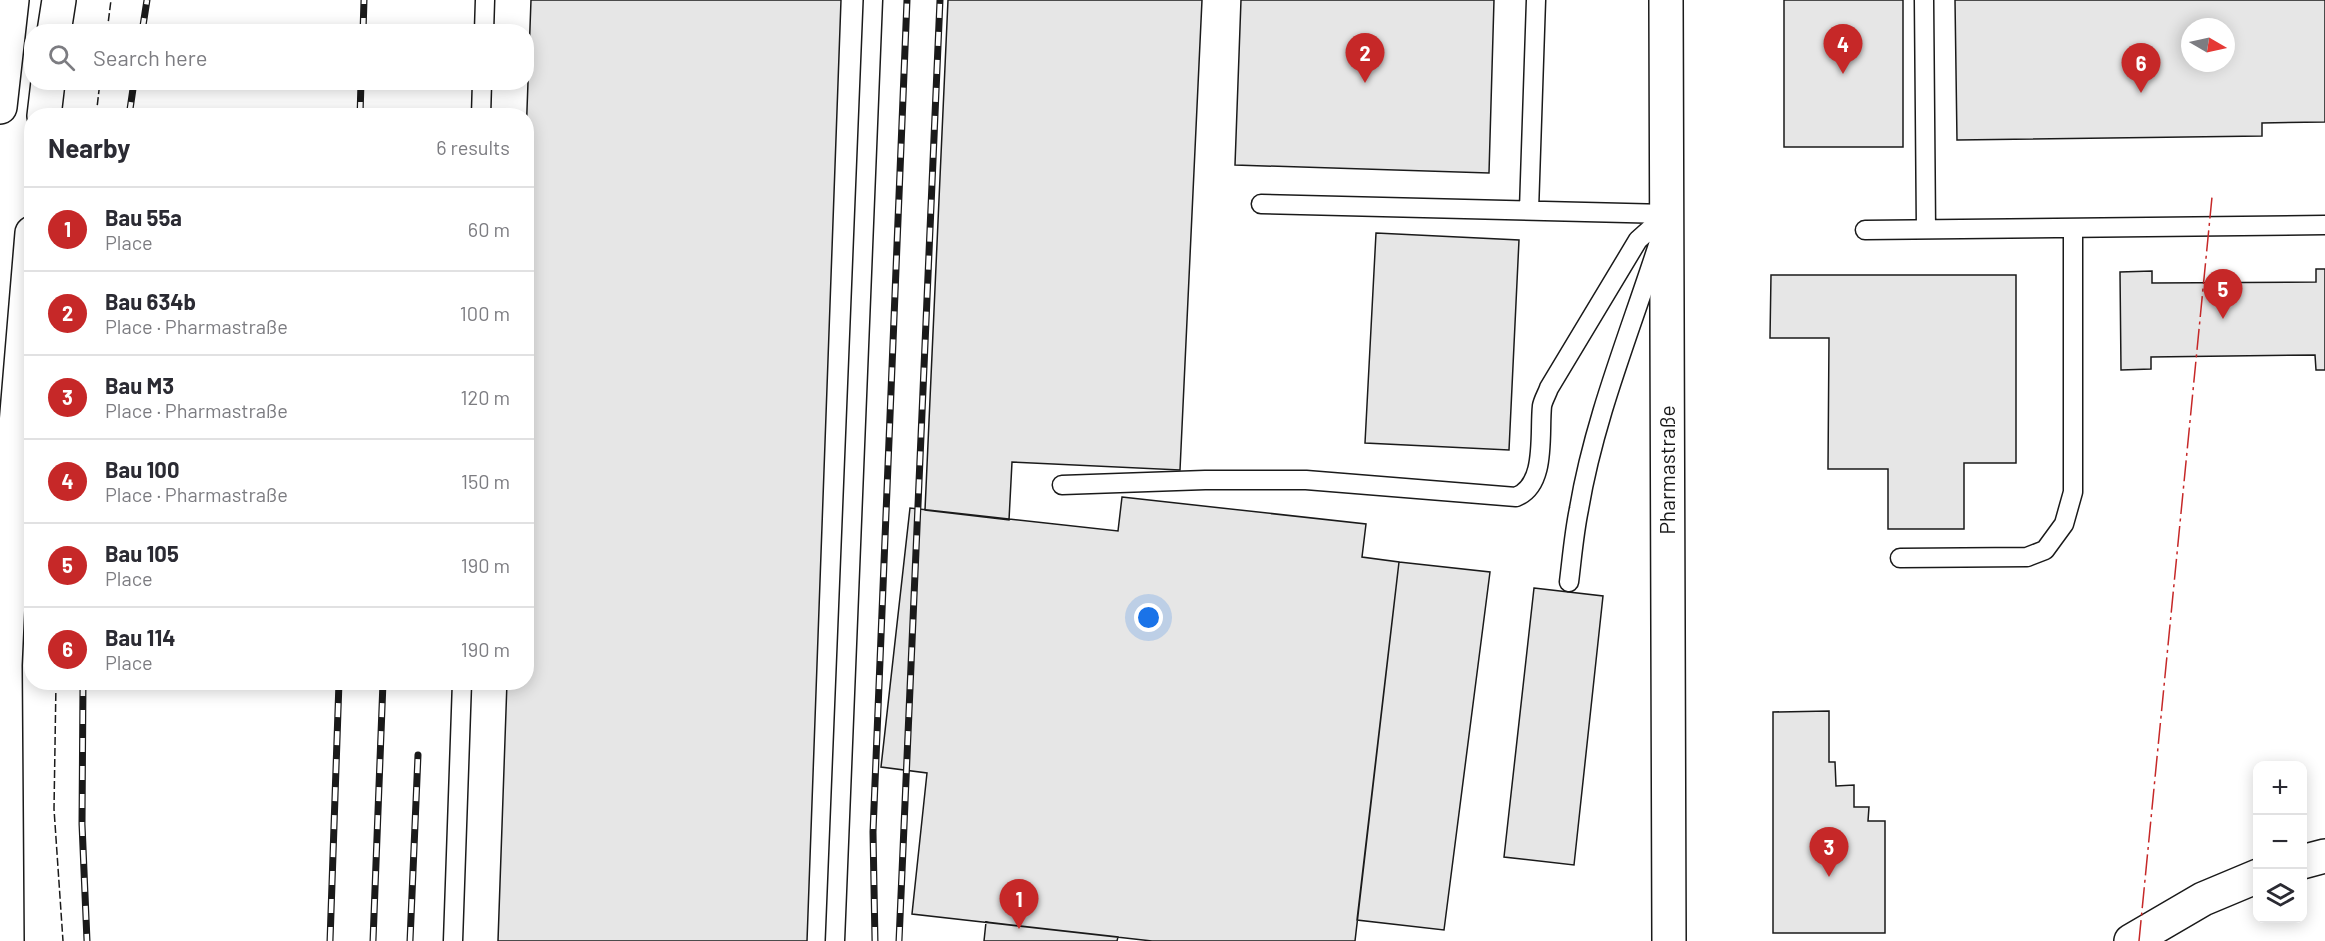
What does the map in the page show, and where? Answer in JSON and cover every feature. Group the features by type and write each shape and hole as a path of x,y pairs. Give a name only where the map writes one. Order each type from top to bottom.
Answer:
{"street":[{"path":"0,107 12,0"},
{"path":"55,24 59,0"},
{"name":"Pharmastraße","path":"1666,0 1669,941"},
{"path":"45,108 47,90"},
{"path":"7,941 5,665 16,425 24,329"},
{"path":"2307,861 2325,856"},
{"path":"2131,941 2203,899 2253,878"}],"lane":[{"path":"484,24 485,0"},
{"path":"835,941 873,0"},
{"path":"1529,210 1536,0"},
{"path":"1924,0 1926,229"},
{"path":"481,108 482,90"},
{"path":"1261,204 1667,214"},
{"path":"1062,485 1205,480 1306,480 1516,497 1527,493 1534,480 1543,403 1549,388 1638,240 1667,214"},
{"path":"1569,582 1579,508 1610,387 1667,214"},
{"path":"1866,230 2325,225"},
{"path":"1900,558 2027,557 2045,550 2064,524 2073,492 2073,228"},
{"path":"453,941 462,690"}],"building":[{"path":"531,0 841,0 807,941 498,941 507,690 534,690 534,108 527,108 528,90 534,90 534,24 530,24"},
{"path":"948,0 1202,0 1180,470 1012,462 1009,520 925,510"},
{"path":"1241,0 1494,0 1489,173 1235,165"},
{"path":"1784,0 1903,0 1903,147 1784,147"},
{"path":"1955,0 2325,0 2325,122 2262,123 2262,136 1957,140"},
{"path":"1376,233 1519,240 1509,450 1365,443"},
{"path":"2316,269 2325,269 2325,370 2316,370 2315,355 2151,357 2151,369 2121,370 2120,272 2152,271 2152,283 2316,282"},
{"path":"1771,275 2016,275 2016,463 1964,463 1964,529 1888,529 1888,469 1828,469 1829,338 1770,338"},
{"path":"1122,497 1366,524 1362,557 1399,562 1355,941 1152,941 912,914 927,773 881,767 910,508 1118,531"},
{"path":"1399,562 1490,572 1444,930 1357,920"},
{"path":"1534,588 1603,596 1574,865 1504,857"},
{"path":"1829,711 1829,762 1835,762 1836,786 1854,785 1854,807 1869,807 1868,821 1885,821 1885,933 1773,933 1773,712"},
{"path":"986,922 1118,937 1117,941 984,941"}],"railway":[{"path":"143,24 147,0"},
{"path":"363,24 364,0"},
{"path":"875,941 873,832 907,0"},
{"path":"899,941 940,0"},
{"path":"130,108 133,90"},
{"path":"360,108 361,90"},
{"path":"83,690 82,824 87,941"},
{"path":"330,941 339,690"},
{"path":"373,941 383,690"},
{"path":"410,941 418,755"}],"fence":[{"path":"108,24 111,0"},
{"path":"97,108 99,90"},
{"path":"56,690 54,809 63,941"}],"power":[{"path":"2139,941 2212,197"}],"place":[{"name":"Bau 100","path":"1843,74"},
{"name":"Bau 634b","path":"1365,83"},
{"name":"Bau 114","path":"2141,93"},
{"name":"Bau 105","path":"2223,319"},
{"name":"Bau M3","path":"1829,877"},
{"name":"Bau 55a","path":"1019,929"}]}
